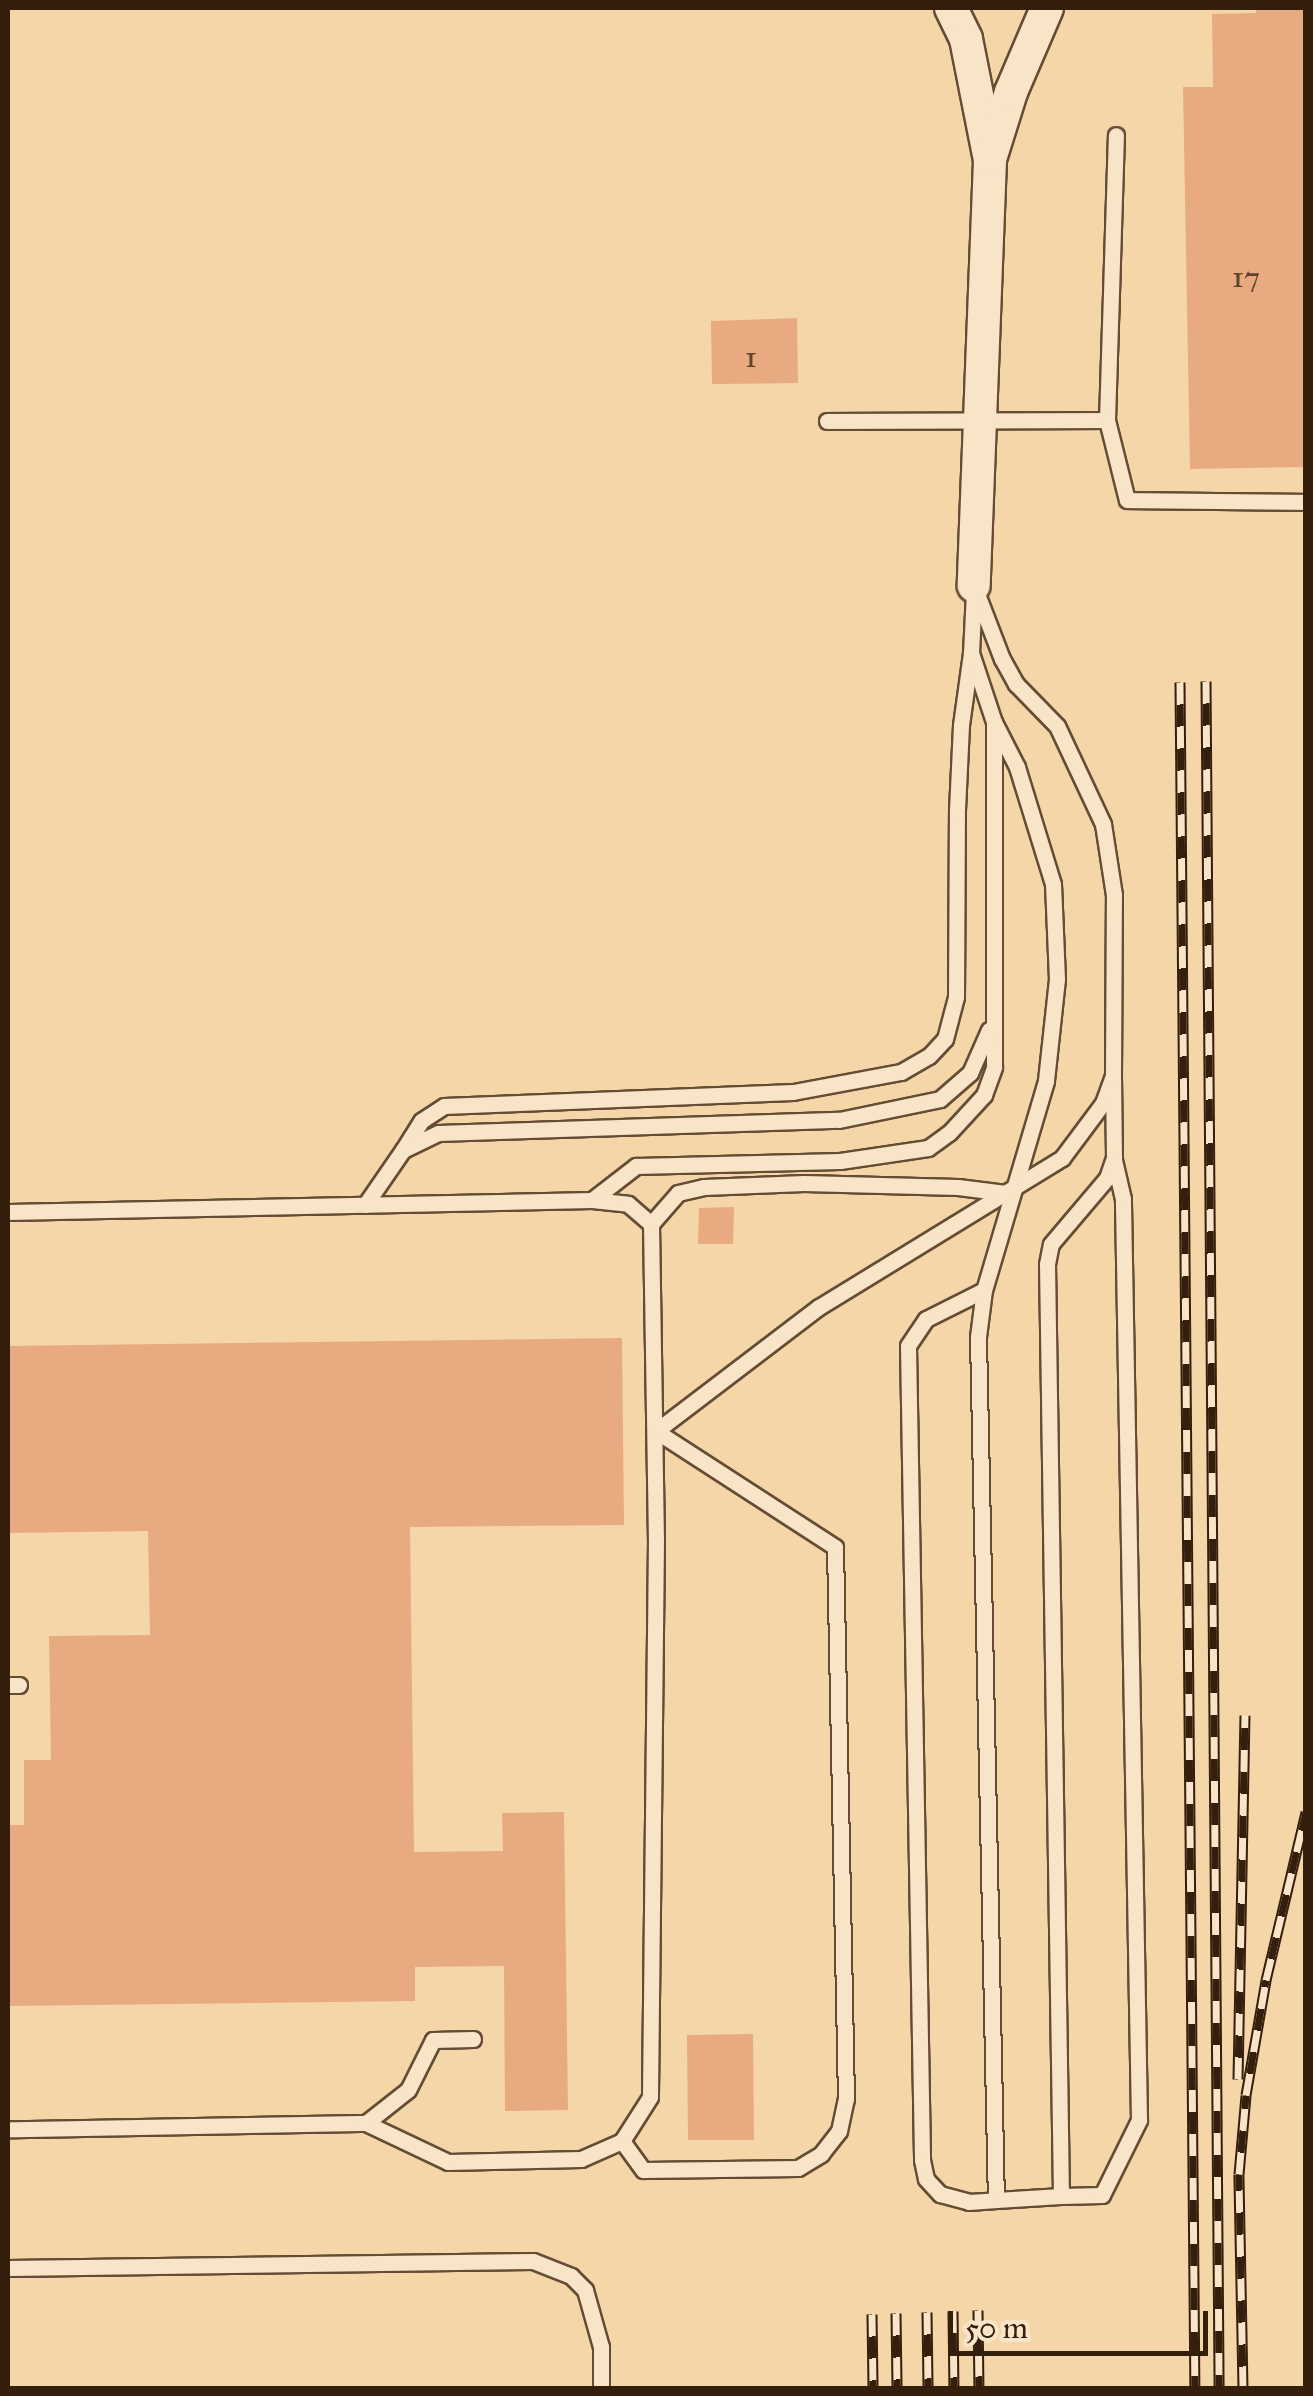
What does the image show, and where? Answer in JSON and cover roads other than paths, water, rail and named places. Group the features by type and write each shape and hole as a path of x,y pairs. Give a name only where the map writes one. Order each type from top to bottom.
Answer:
{"street":[{"path":"951,8 966,39 990,160 974,586"},
{"path":"990,160 1012,92 1048,8"}],"lane":[{"path":"1116,135 1107,420 1127,500 1306,502"},
{"path":"827,421 1107,420"},
{"path":"364,1205 422,1120 444,1106 793,1092 901,1072 929,1056 945,1039 956,997 957,810 974,586"},
{"path":"974,586 1002,659 1016,684 1057,726 1102,824 1114,894 1112,1076 1114,1158 1123,1199 1139,2120 1102,2195 968,2202 940,2194 926,2179 922,2160 908,1346 926,1319 984,1290"},
{"path":"971,653 994,722 1016,766 1053,884 1057,978 1046,1081 984,1290 978,1337 996,2200"},
{"path":"592,1200 636,1166 840,1161 928,1148 948,1134 984,1095 994,1067 994,722"},
{"path":"402,1150 438,1134 485,1130 839,1120 892,1112 940,1099 970,1073 984,1047 995,1012"},
{"path":"656,1431 820,1307 1062,1158 1103,1103 1112,1076"},
{"path":"1061,2196 1047,1264 1051,1244 1108,1178 1114,1158"},
{"path":"8,2129 366,2122 448,2162 581,2159 622,2141 650,2097 656,1431 652,1224 678,1192 704,1188 804,1183 1012,1190"},
{"path":"8,1212 592,1200 628,1204 652,1224"},
{"path":"622,2141 643,2170 798,2168 821,2154 839,2131 846,2099 835,1547 656,1431"},
{"path":"366,2122 408,2090 432,2040 473,2039"},
{"path":"8,2268 532,2261 571,2276 585,2290 601,2347 601,2388"}],"railway":[{"path":"1206,681 1219,2388"},
{"path":"1180,682 1195,2388"},
{"path":"1238,2079 1245,1715"},
{"path":"1243,2388 1239,2174 1246,2095 1266,1980 1306,1812"},
{"path":"978,2310 979,2388"},
{"path":"953,2311 954,2388"},
{"path":"927,2312 928,2388"},
{"path":"896,2313 897,2388"},
{"path":"872,2314 873,2388"}]}
